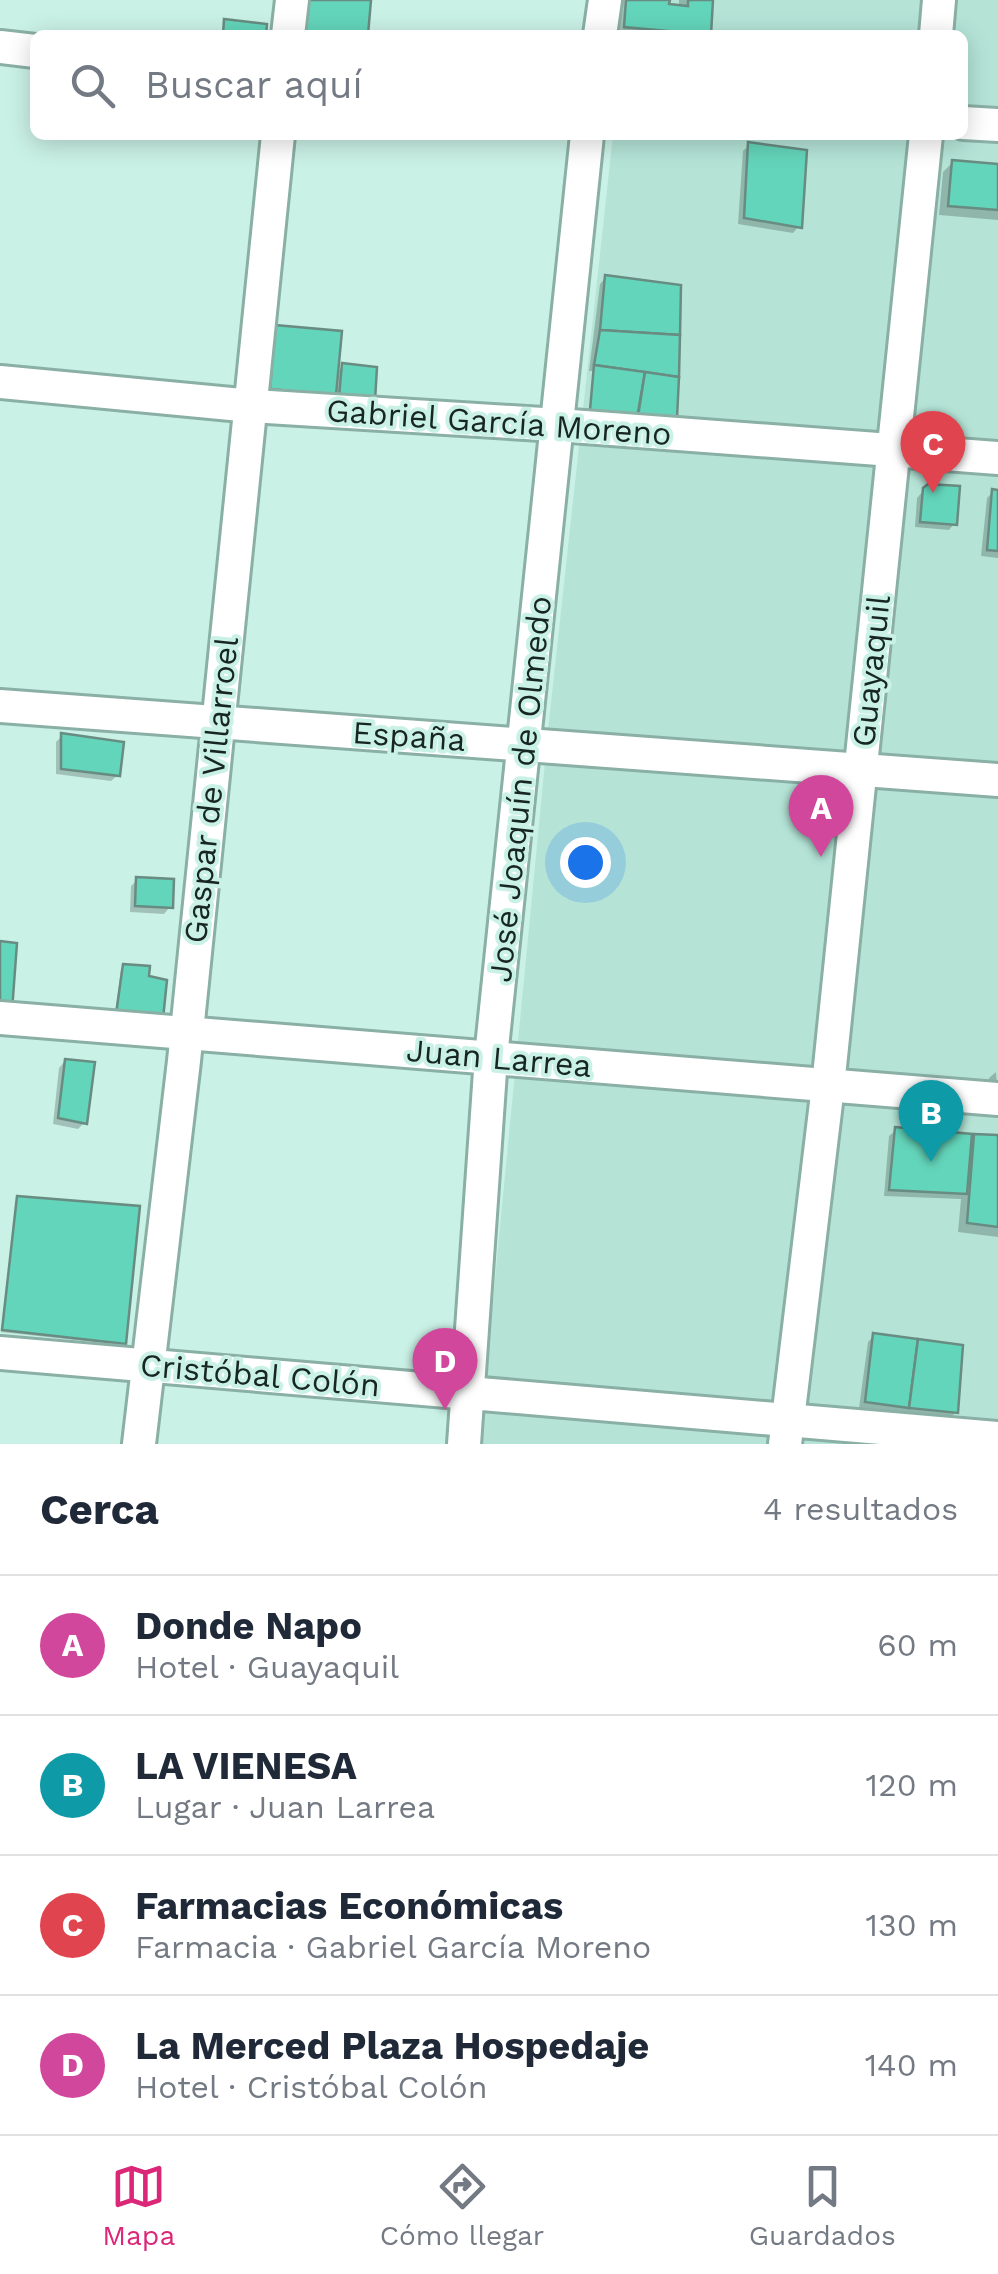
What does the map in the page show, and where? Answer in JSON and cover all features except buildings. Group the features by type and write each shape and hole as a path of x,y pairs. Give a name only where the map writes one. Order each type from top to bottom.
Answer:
{"street":[{"path":"289,30 292,0"},
{"path":"601,30 605,0"},
{"path":"937,30 940,0"},
{"path":"0,48 30,50"},
{"path":"968,123 998,126"},
{"name":"Gaspar de Villarroel","path":"139,1444 186,1033 278,140"},
{"name":"José Joaquín de Olmedo","path":"464,1444 492,1057 586,140"},
{"name":"Guayaquil","path":"785,1432 828,1086 926,140"},
{"name":"Gabriel García Moreno","path":"0,382 252,406 558,424 998,458"},
{"name":"España","path":"0,706 998,780"},
{"name":"Juan Larrea","path":"0,1018 998,1099"},
{"name":"Cristóbal Colón","path":"0,1353 469,1392 785,1432 998,1438"}],"shaded area":[{"path":"626,0 998,0 998,1444 479,1444 549,721 612,140 968,140 968,30 623,30"}],"place":[{"name":"Farmacias Económicas","path":"933,493"},
{"name":"Donde Napo","path":"821,857"},
{"name":"LA VIENESA","path":"931,1162"},
{"name":"La Merced Plaza Hospedaje","path":"445,1410"}]}
